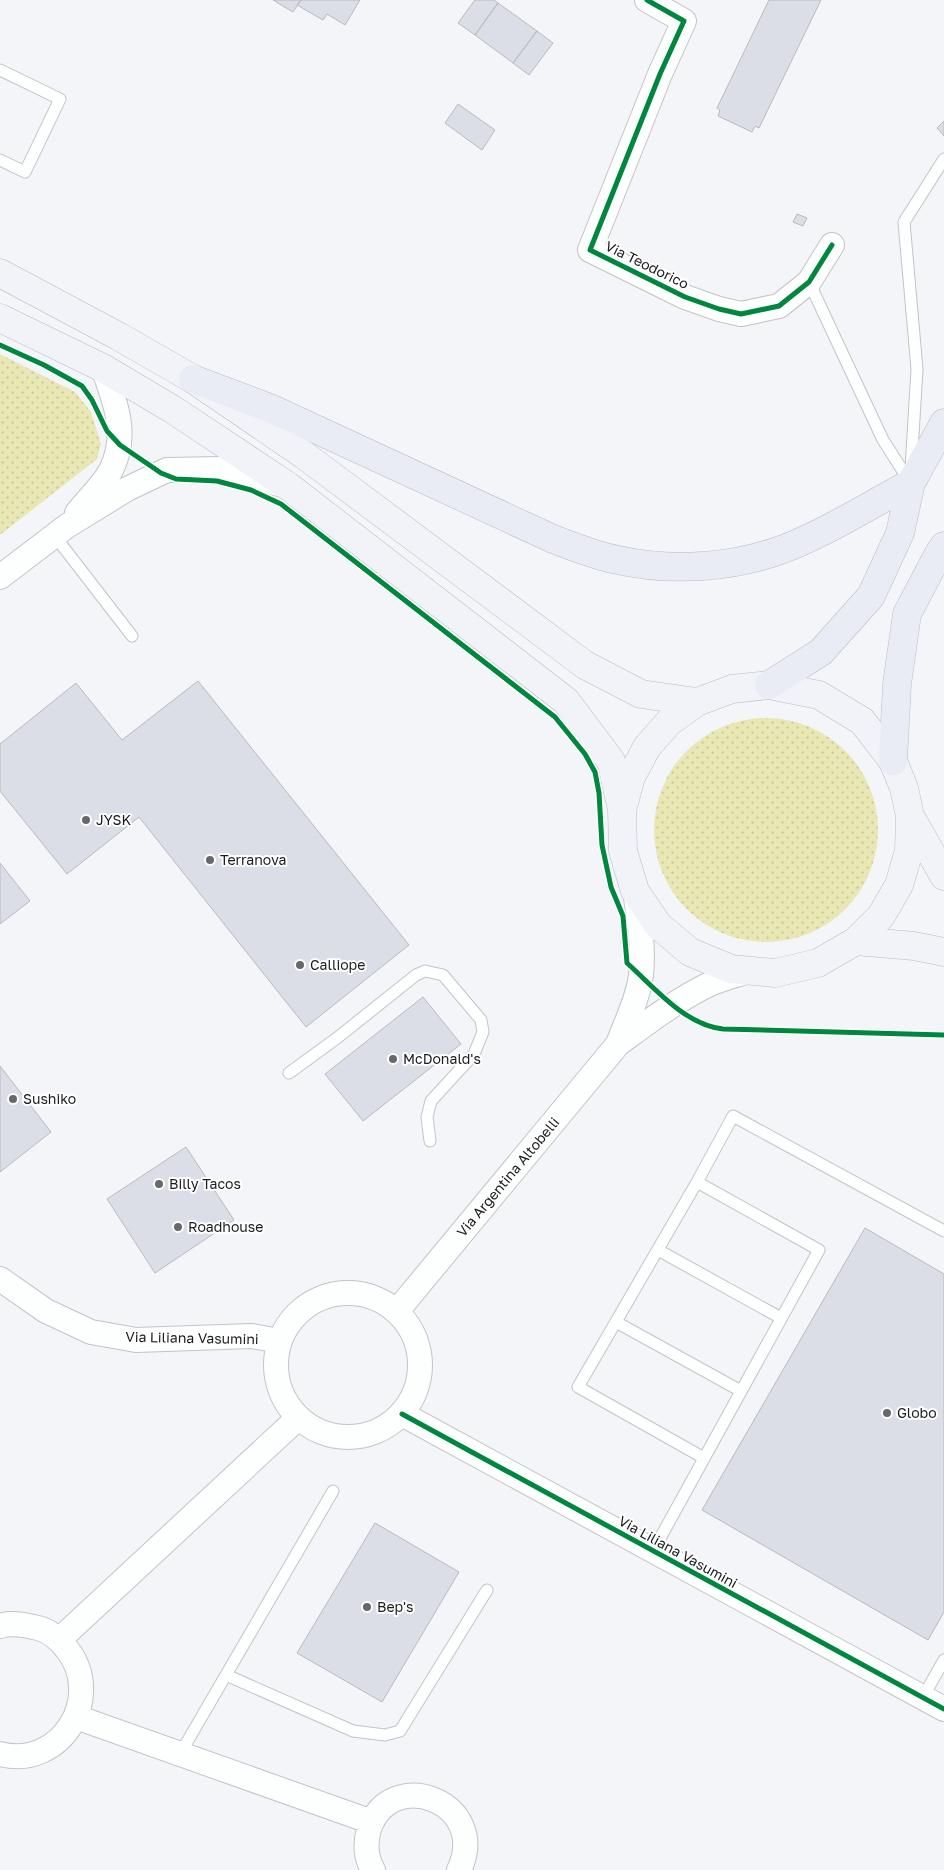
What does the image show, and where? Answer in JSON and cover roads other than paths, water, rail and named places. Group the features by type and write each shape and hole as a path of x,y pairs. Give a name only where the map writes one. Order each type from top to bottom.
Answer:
{"highway":[{"path":"193,379 270,408 553,539 586,552 651,566 699,566 737,562 786,548 832,526 911,483"},
{"path":"769,685 821,652 871,596 900,533 911,483 944,423"},
{"path":"893,761 897,684 908,614 944,546"}],"main road":[{"path":"0,273 118,336 193,379 304,455 586,665 641,694 697,702"},
{"path":"0,318 103,368 172,409 288,486 566,702 611,761 622,810 623,851 635,891 658,925 690,952 731,969 749,971 775,972 818,963 856,942 881,916 899,885 908,851 910,816 904,788 893,761 862,721 818,695 769,685 732,689 697,702 669,722 647,747 631,777 622,810"},
{"path":"910,816 944,876"},
{"path":"856,942 914,946 944,952"}],"street":[{"name":"Via Teodorico","path":"647,0 684,21 660,74 590,250 685,297 719,309 741,314 779,306 809,282 832,245"},
{"path":"60,530 111,470 120,445 118,411 103,368"},
{"path":"0,577 60,530 128,489 167,470 220,469 288,486"},
{"name":"Via Argentina Altobelli","path":"618,1044 633,1006 641,975 641,932 635,891"},
{"name":"Via Argentina Altobelli","path":"397,1311 618,1044 652,1019 695,992 714,982 749,971"},
{"name":"Via Liliana Vasumini","path":"0,1279 46,1311 91,1332 136,1340 252,1336 279,1341"},
{"path":"351,1292 376,1297 397,1311 412,1328 420,1350 421,1373 415,1395 402,1414 384,1428 362,1436 339,1437 317,1430 298,1418 285,1401 277,1382 275,1361 279,1341 290,1320 307,1305 328,1294 351,1292"},
{"name":"Via Liliana Vasumini","path":"402,1414 944,1709"},
{"path":"59,1640 298,1418"},
{"path":"0,1626 6,1624 25,1624 43,1630 59,1640 73,1656 81,1675 82,1696 76,1717 64,1735 46,1749 25,1755 0,1754"},
{"path":"76,1717 372,1822"},
{"path":"373,1870 366,1850 367,1836 372,1822 381,1810 394,1800 409,1796 425,1796 440,1802 452,1811 461,1824 466,1839 461,1870"}],"lane":[{"path":"0,70 60,99 25,172 1,163"},
{"path":"911,483 917,369 904,222 944,159"},
{"path":"809,282 883,440 911,483"},
{"path":"60,530 132,636"},
{"path":"289,1073 337,1038 416,975 425,971 443,975 481,1020 484,1032 474,1054 431,1101 427,1117 430,1141"},
{"path":"704,1458 578,1388 733,1116 944,1231"},
{"path":"653,1551 819,1250 697,1182"},
{"path":"658,1250 781,1318"},
{"path":"616,1322 741,1391"},
{"path":"180,1754 332,1492"},
{"path":"226,1675 353,1731 385,1735 400,1731 487,1590"},
{"path":"923,1698 944,1660"}],"place":[{"name":"JYSK","path":"86,820"},
{"name":"Terranova","path":"210,860"},
{"name":"Calliope","path":"300,965"},
{"name":"McDonald's","path":"393,1059"},
{"name":"Sushiko","path":"13,1099"},
{"name":"Billy Tacos","path":"159,1184"},
{"name":"Roadhouse","path":"178,1227"},
{"name":"Globo","path":"887,1413"},
{"name":"Bep's","path":"367,1607"}]}
